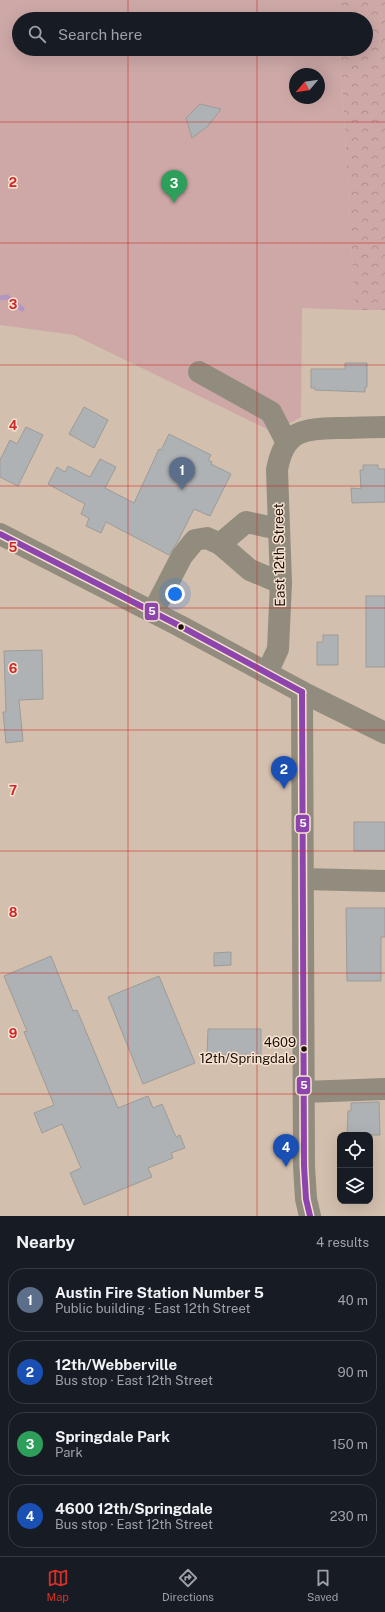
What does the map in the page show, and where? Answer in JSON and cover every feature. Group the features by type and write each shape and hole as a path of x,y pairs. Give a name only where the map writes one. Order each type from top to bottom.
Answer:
{"street":[{"path":"199,372 271,412 290,441 302,432 313,428 385,427"},
{"name":"East 12th Street","path":"267,673 278,649 281,583 277,470 280,456 290,441"},
{"path":"220,544 246,522 279,529"},
{"path":"0,534 153,612 302,692 385,733"},
{"path":"153,612 182,556 195,540 207,538 220,544 250,570 281,583"},
{"path":"302,692 304,1166 306,1199 310,1216"},
{"path":"303,879 385,882"},
{"path":"304,1092 385,1089"}],"green space":[{"path":"0,0 338,0 339,12 12,12 12,56 340,56 355,310 302,308 301,417 273,432 74,335 0,325"},
{"path":"338,0 385,0 385,310 355,310 340,56 373,56 373,12 339,12"}],"building":[{"path":"200,104 221,109 208,126 192,138 186,118"},
{"path":"345,363 367,363 367,387 365,387 365,392 315,390 315,388 311,388 311,369 345,369"},
{"path":"84,407 108,420 94,448 69,434"},
{"path":"26,427 43,435 18,486 0,477 0,460 10,440 17,444"},
{"path":"169,434 211,455 208,460 212,462 211,464 231,474 210,516 194,509 178,541 169,555 106,522 101,533 86,526 89,518 81,514 85,504 48,484 57,467 65,472 68,466 90,477 100,459 116,467 105,488 134,503 159,449 161,450"},
{"path":"363,465 378,465 378,469 385,469 385,502 352,503 351,488 361,489 360,470 363,470"},
{"path":"366,596 385,596 385,667 366,667"},
{"path":"323,635 338,635 338,665 317,665 317,642 323,642"},
{"path":"42,650 43,699 19,700 23,741 6,743 3,712 6,712 4,651"},
{"path":"354,822 385,822 385,851 354,851"},
{"path":"346,908 385,908 385,937 381,937 381,981 347,981"},
{"path":"231,952 231,965 214,966 214,953"},
{"path":"51,956 73,1011 77,1010 118,1108 148,1096 153,1108 162,1104 176,1137 180,1135 185,1148 171,1153 173,1158 148,1168 152,1177 84,1205 70,1173 81,1168 62,1124 42,1133 34,1113 54,1105 24,1032 27,1031 4,976"},
{"path":"159,976 195,1063 143,1084 108,997"},
{"path":"208,1029 261,1029 261,1054 207,1055"},
{"path":"379,1102 380,1135 373,1135 373,1132 347,1132 348,1111 351,1111 351,1103"}],"waterway":[{"path":"0,298 7,297 22,309"}],"transit line":[{"name":"5","path":"0,534 180,626 302,692"},
{"name":"5","path":"302,692 304,1166 306,1199 310,1216"}],"place":[{"name":"Springdale Park","path":"174,203"},
{"name":"Austin Fire Station Number 5","path":"182,490"},
{"name":"12th/Webberville","path":"284,789"},
{"name":"4609 12th/Springdale","path":"304,1049"},
{"name":"4600 12th/Springdale","path":"286,1167"}]}
